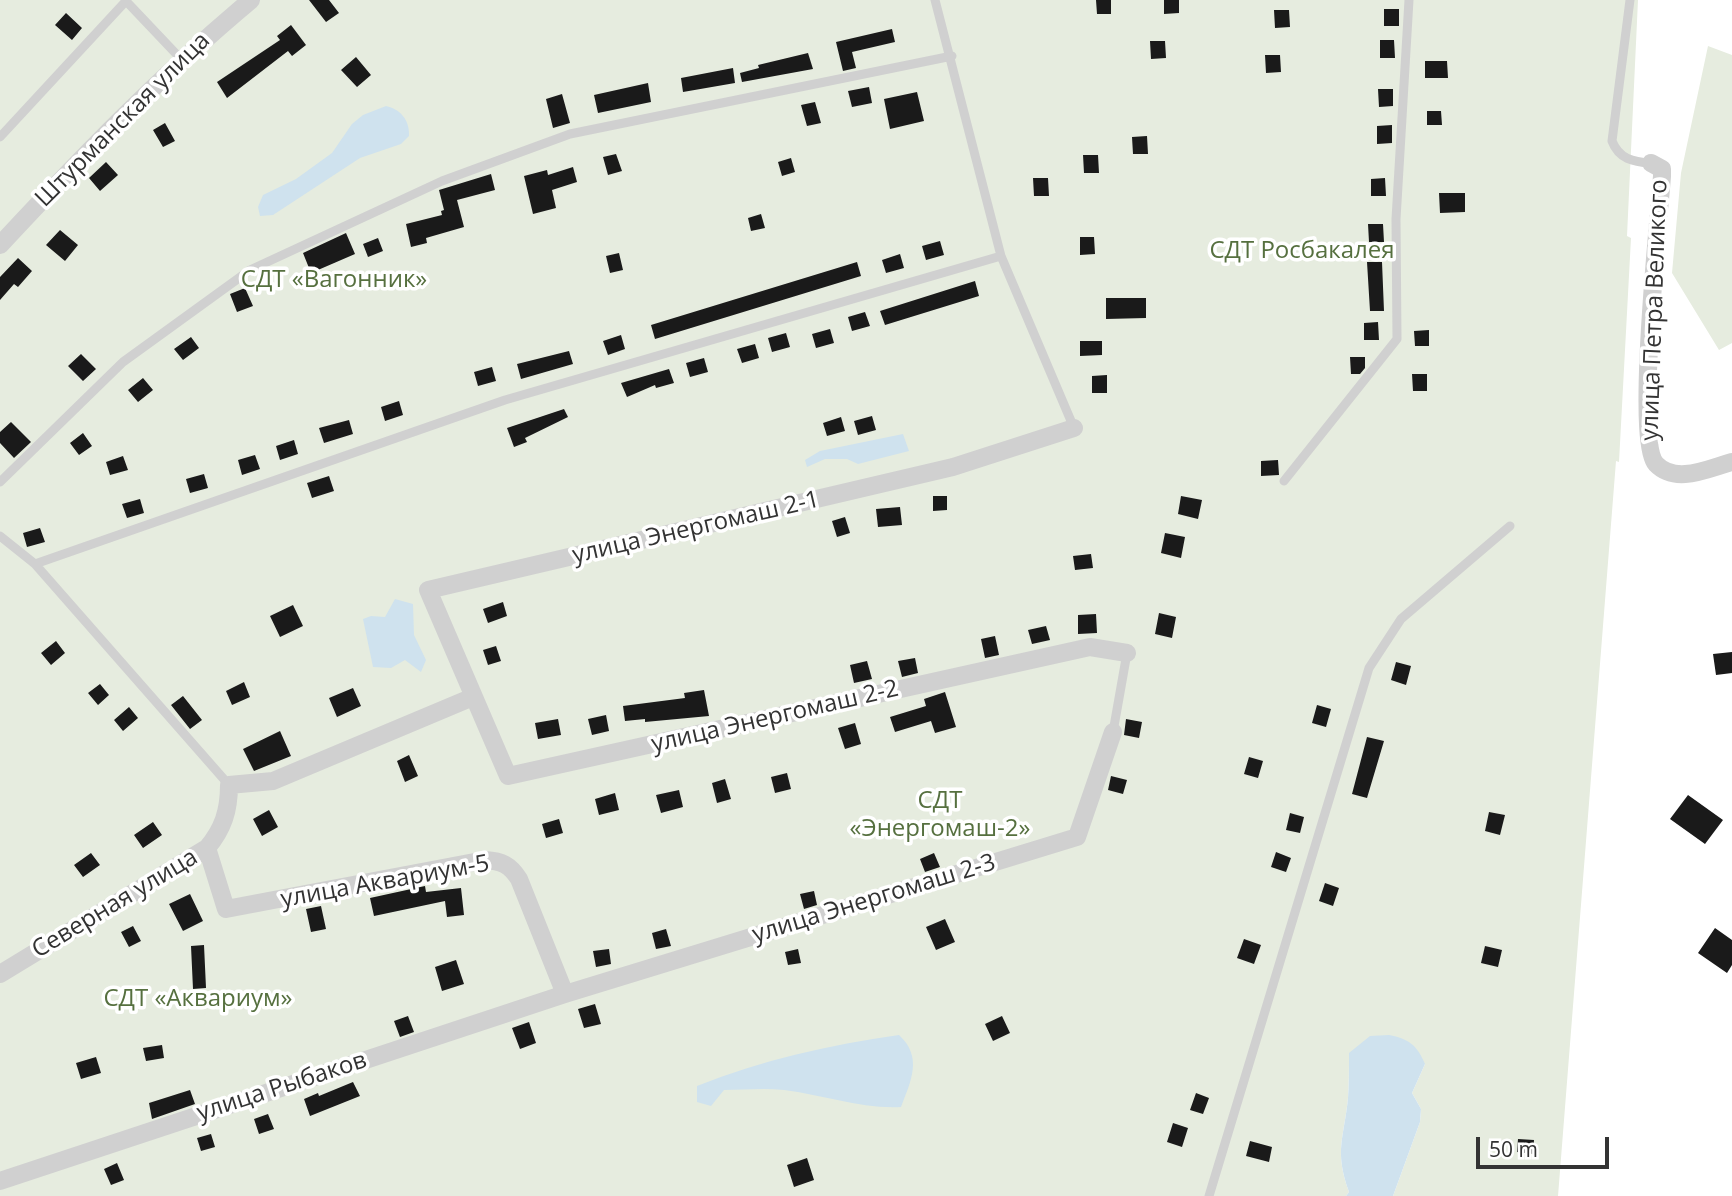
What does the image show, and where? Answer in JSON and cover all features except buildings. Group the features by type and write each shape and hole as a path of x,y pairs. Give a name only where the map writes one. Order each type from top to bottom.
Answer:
{"street":[{"name":"Штурманская улица","path":"0,245 109,128 181,59 251,0"},
{"name":"улица Петра Великого","path":"1651,163 1662,169 1662,176 1651,329 1647,438 1651,456 1657,465 1681,475 1732,463"},
{"name":"улица Энергомаш 2-1","path":"473,697 428,590 953,467 1074,428"},
{"name":"улица Энергомаш 2-2","path":"473,697 508,776 1090,647 1127,653"},
{"path":"229,785 273,781 473,697"},
{"name":"улица Энергомаш 2-3","path":"565,994 1077,837 1113,732"},
{"name":"Северная улица","path":"0,974 207,848 219,833 227,815 229,785"},
{"name":"улица Аквариум-5","path":"207,848 226,909 485,860 498,861 511,867 519,879 565,994"},
{"name":"улица Рыбаков","path":"0,1181 565,994"}],"lane":[{"path":"935,0 952,55 1001,256 1074,428"},
{"path":"1284,481 1397,339 1395,219 1409,0"},
{"path":"1630,0 1612,141 1616,151 1626,158 1651,163"},
{"path":"0,137 126,1 181,59"},
{"path":"0,482 123,362 250,270 442,181 570,134 952,55"},
{"path":"35,564 505,400 1001,256"},
{"path":"1209,1196 1369,668 1401,619 1510,526"},
{"path":"0,536 35,564 229,785"},
{"path":"1113,732 1127,653"}],"green space":[{"path":"0,0 1638,0 1627,236 1631,238 1619,462 1616,461 1558,1196 1393,1196 1420,1122 1421,1109 1412,1093 1425,1064 1349,1053 1348,1098 1341,1145 1344,1178 1349,1192 1346,1196 0,1196"},
{"path":"1708,46 1732,55 1732,343 1719,350 1672,273 1681,173"}],"water":[{"path":"386,106 400,113 408,125 409,136 401,144 360,158 273,215 260,216 258,207 263,195 296,179 332,153 352,124 363,115"},
{"path":"903,434 909,451 858,464 847,459 825,459 807,467 805,460 820,451"},
{"path":"395,599 413,604 414,635 426,660 421,672 405,660 391,668 373,667 363,619 371,616 385,617"},
{"path":"899,1035 911,1052 913,1061 911,1079 901,1107 871,1106 769,1089 724,1090 711,1106 697,1102 697,1086 746,1068 821,1049"},
{"path":"1389,1035 1412,1044 1425,1064 1412,1093 1421,1109 1420,1122 1393,1196 1346,1196 1349,1192 1344,1178 1341,1145 1348,1098 1349,1053 1370,1036"}],"park label":[{"name":"СДТ Росбакалея","path":"1302,251"},
{"name":"СДТ «Вагонник»","path":"334,280"},
{"name":"СДТ «Энергомаш-2»","path":"940,815"},
{"name":"СДТ «Аквариум»","path":"198,999"}]}
